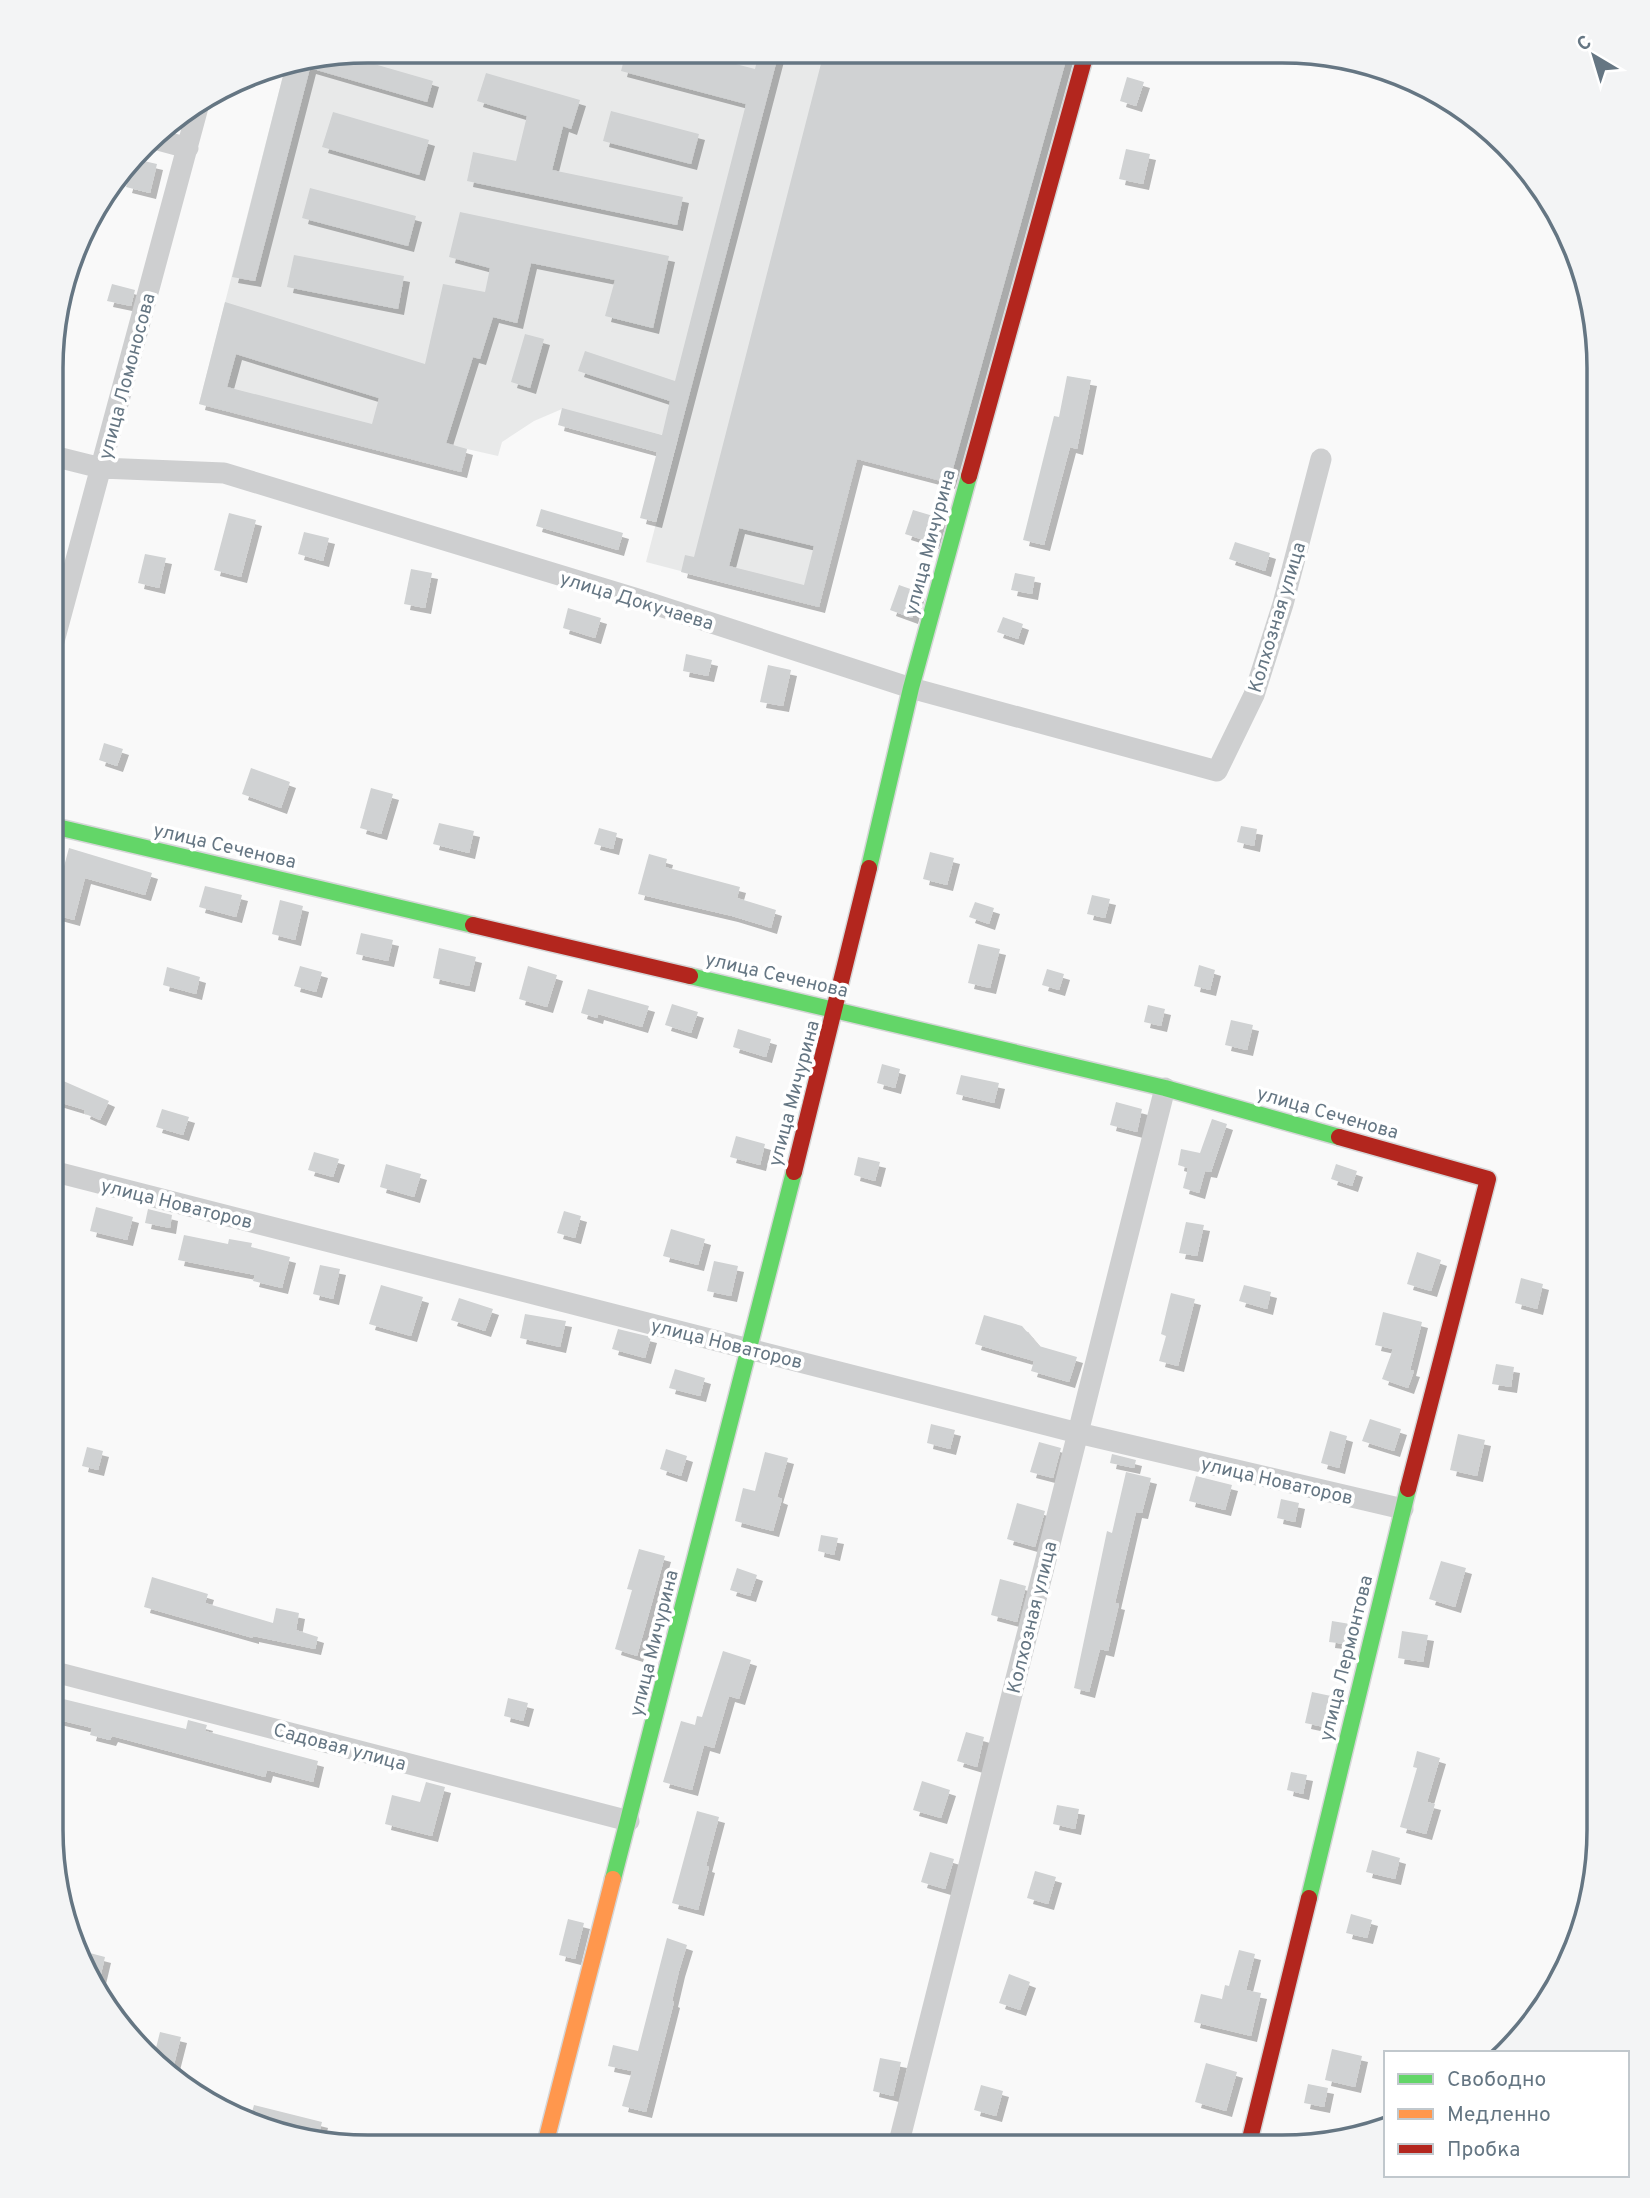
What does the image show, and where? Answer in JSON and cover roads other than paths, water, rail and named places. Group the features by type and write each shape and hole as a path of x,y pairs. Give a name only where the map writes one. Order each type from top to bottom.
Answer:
{"street":[{"name":"улица Мичурина","path":"548,2135 836,1009 911,688 1083,63"},
{"name":"улица Ломоносова","path":"63,608 196,116"},
{"path":"164,142 188,148"},
{"name":"улица Докучаева","path":"63,458 101,468 224,473 638,599 911,688 1217,771"},
{"name":"Колхозная улица","path":"1217,771 1254,695 1283,604 1321,459"},
{"name":"улица Сеченова","path":"63,828 1165,1088 1488,1179"},
{"name":"Колхозная улица","path":"901,2135 1165,1088"},
{"name":"улица Новаторов","path":"63,1174 1078,1433 1403,1509"},
{"name":"улица Лермонтова","path":"1251,2135 1403,1509 1488,1179"},
{"name":"Садовая улица","path":"63,1674 629,1821"}]}
